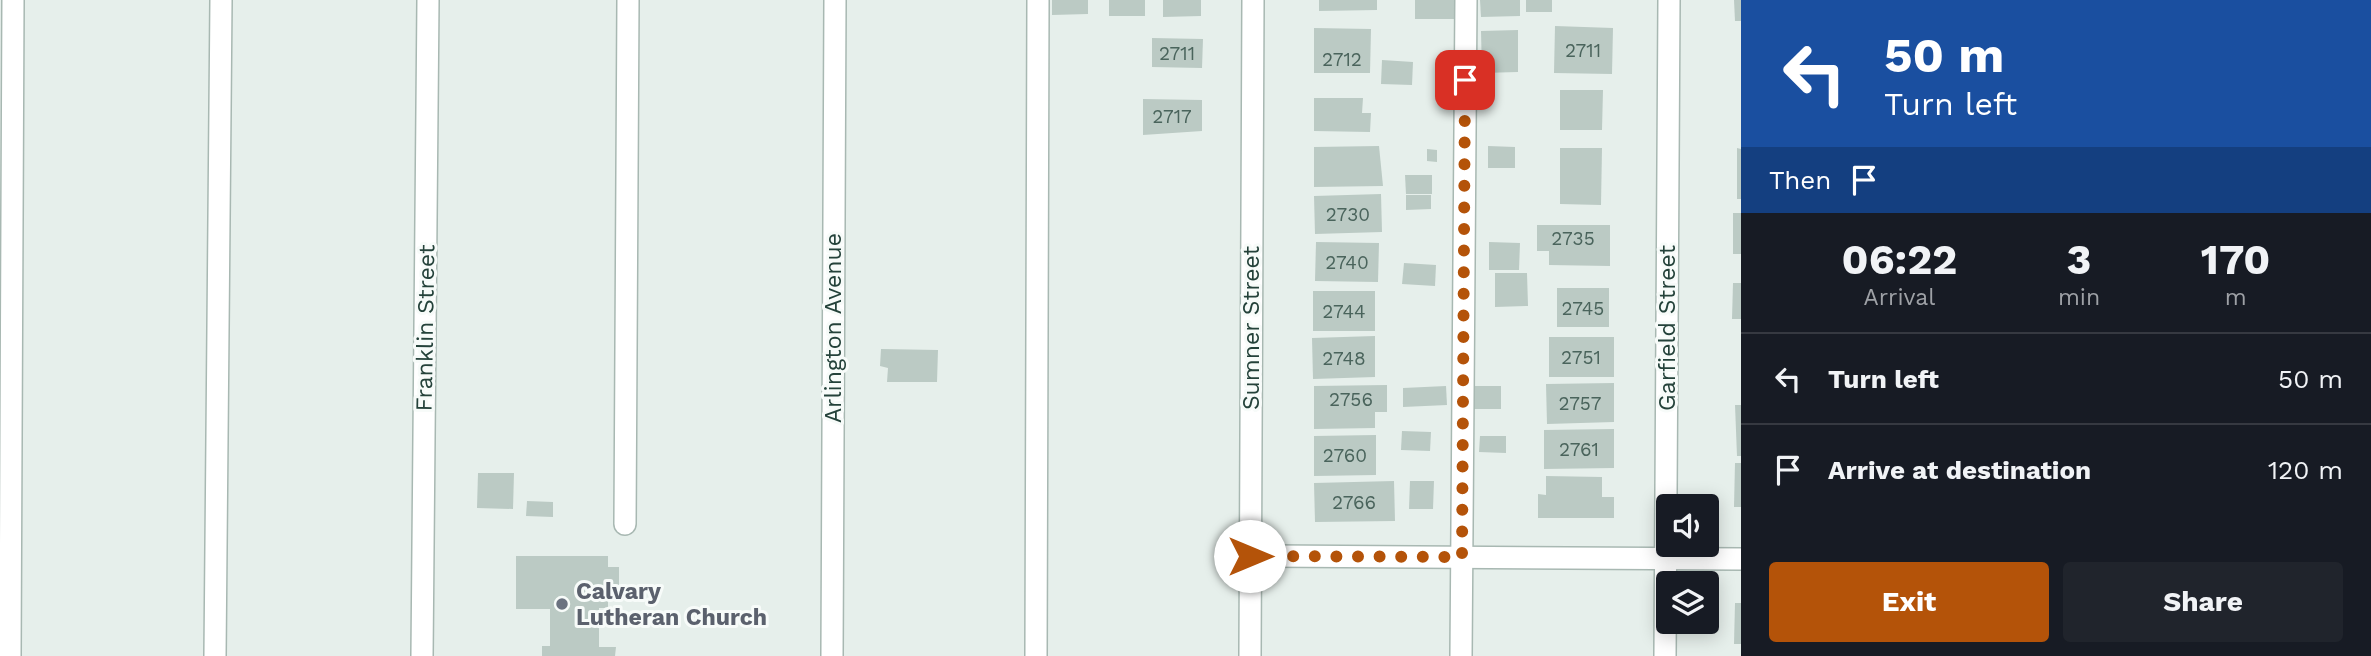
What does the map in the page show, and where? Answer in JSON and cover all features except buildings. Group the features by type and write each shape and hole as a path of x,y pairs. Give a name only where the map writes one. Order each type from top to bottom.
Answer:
{"street":[{"path":"10,656 13,0"},
{"path":"215,656 221,0"},
{"name":"Franklin Street","path":"422,656 428,0"},
{"path":"625,524 628,0"},
{"name":"Arlington Avenue","path":"832,656 835,0"},
{"path":"1036,656 1038,0"},
{"name":"Sumner Street","path":"1250,656 1253,0"},
{"path":"1461,656 1466,0"},
{"name":"Garfield Street","path":"1665,656 1669,0"},
{"path":"1250,556 1741,559"}],"place":[{"name":"Calvary Lutheran Church","path":"562,604"}],"route":[{"path":"1250,556 1462,557 1465,80"}]}
